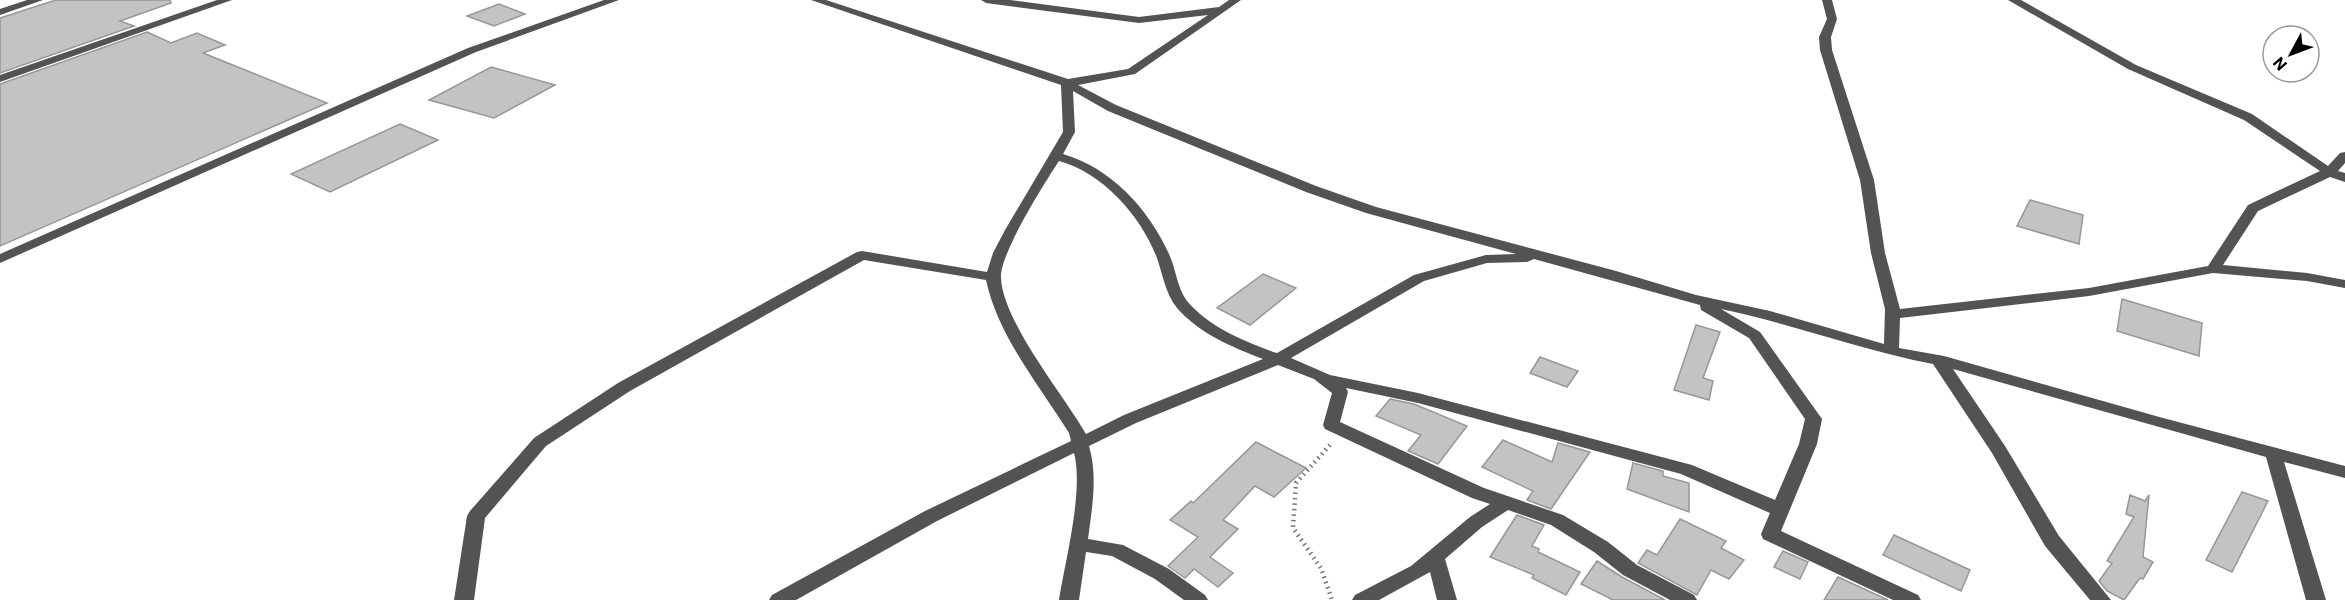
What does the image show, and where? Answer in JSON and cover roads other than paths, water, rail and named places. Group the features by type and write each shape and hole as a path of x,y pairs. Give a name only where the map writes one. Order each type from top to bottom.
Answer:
{"street":[{"path":"0,12 38,0"},
{"path":"0,79 227,0"},
{"path":"0,259 472,50 614,0"},
{"path":"816,0 1067,83 1112,108 1311,189 1427,227 1611,274 1693,299 1765,314 1891,351 1938,360 2345,472"},
{"path":"986,0 1139,20 1222,10"},
{"path":"1067,83 1131,72 1236,0"},
{"path":"1827,0 1832,19 1825,37 1826,50 1856,136 1867,180 1878,253 1893,314 1891,351"},
{"path":"2013,0 2132,68 2248,117 2329,172 2345,178"},
{"path":"1067,83 1069,132 1000,253 993,277 999,304 1012,330 1077,433 1085,461 1084,503 1069,600"},
{"path":"1054,156 1081,163 1117,189 1141,220 1162,253 1170,282 1181,303 1202,322 1228,340 1314,372 1331,381 1418,398 1686,469 1780,510"},
{"path":"2213,269 2253,208 2329,172 2345,156"},
{"path":"464,600 476,516 540,442 624,387 862,255 993,277"},
{"path":"779,600 931,516 1130,419 1278,359 1419,278 1486,260 1545,257"},
{"path":"1893,314 2089,292 2213,269 2307,276 2345,284"},
{"path":"1693,299 1755,335 1774,365 1814,418 1808,444 1770,534 1911,600"},
{"path":"1938,360 1999,450 2052,541 2101,600"},
{"path":"1331,381 1341,392 1331,424 1419,467 1506,503 1557,520 1601,547 1630,570 1687,600"},
{"path":"2273,453 2316,600"},
{"path":"1362,600 1418,571 1476,522 1506,503"},
{"path":"1078,544 1116,550 1162,574 1198,600"},
{"path":"1435,556 1447,600"}]}
